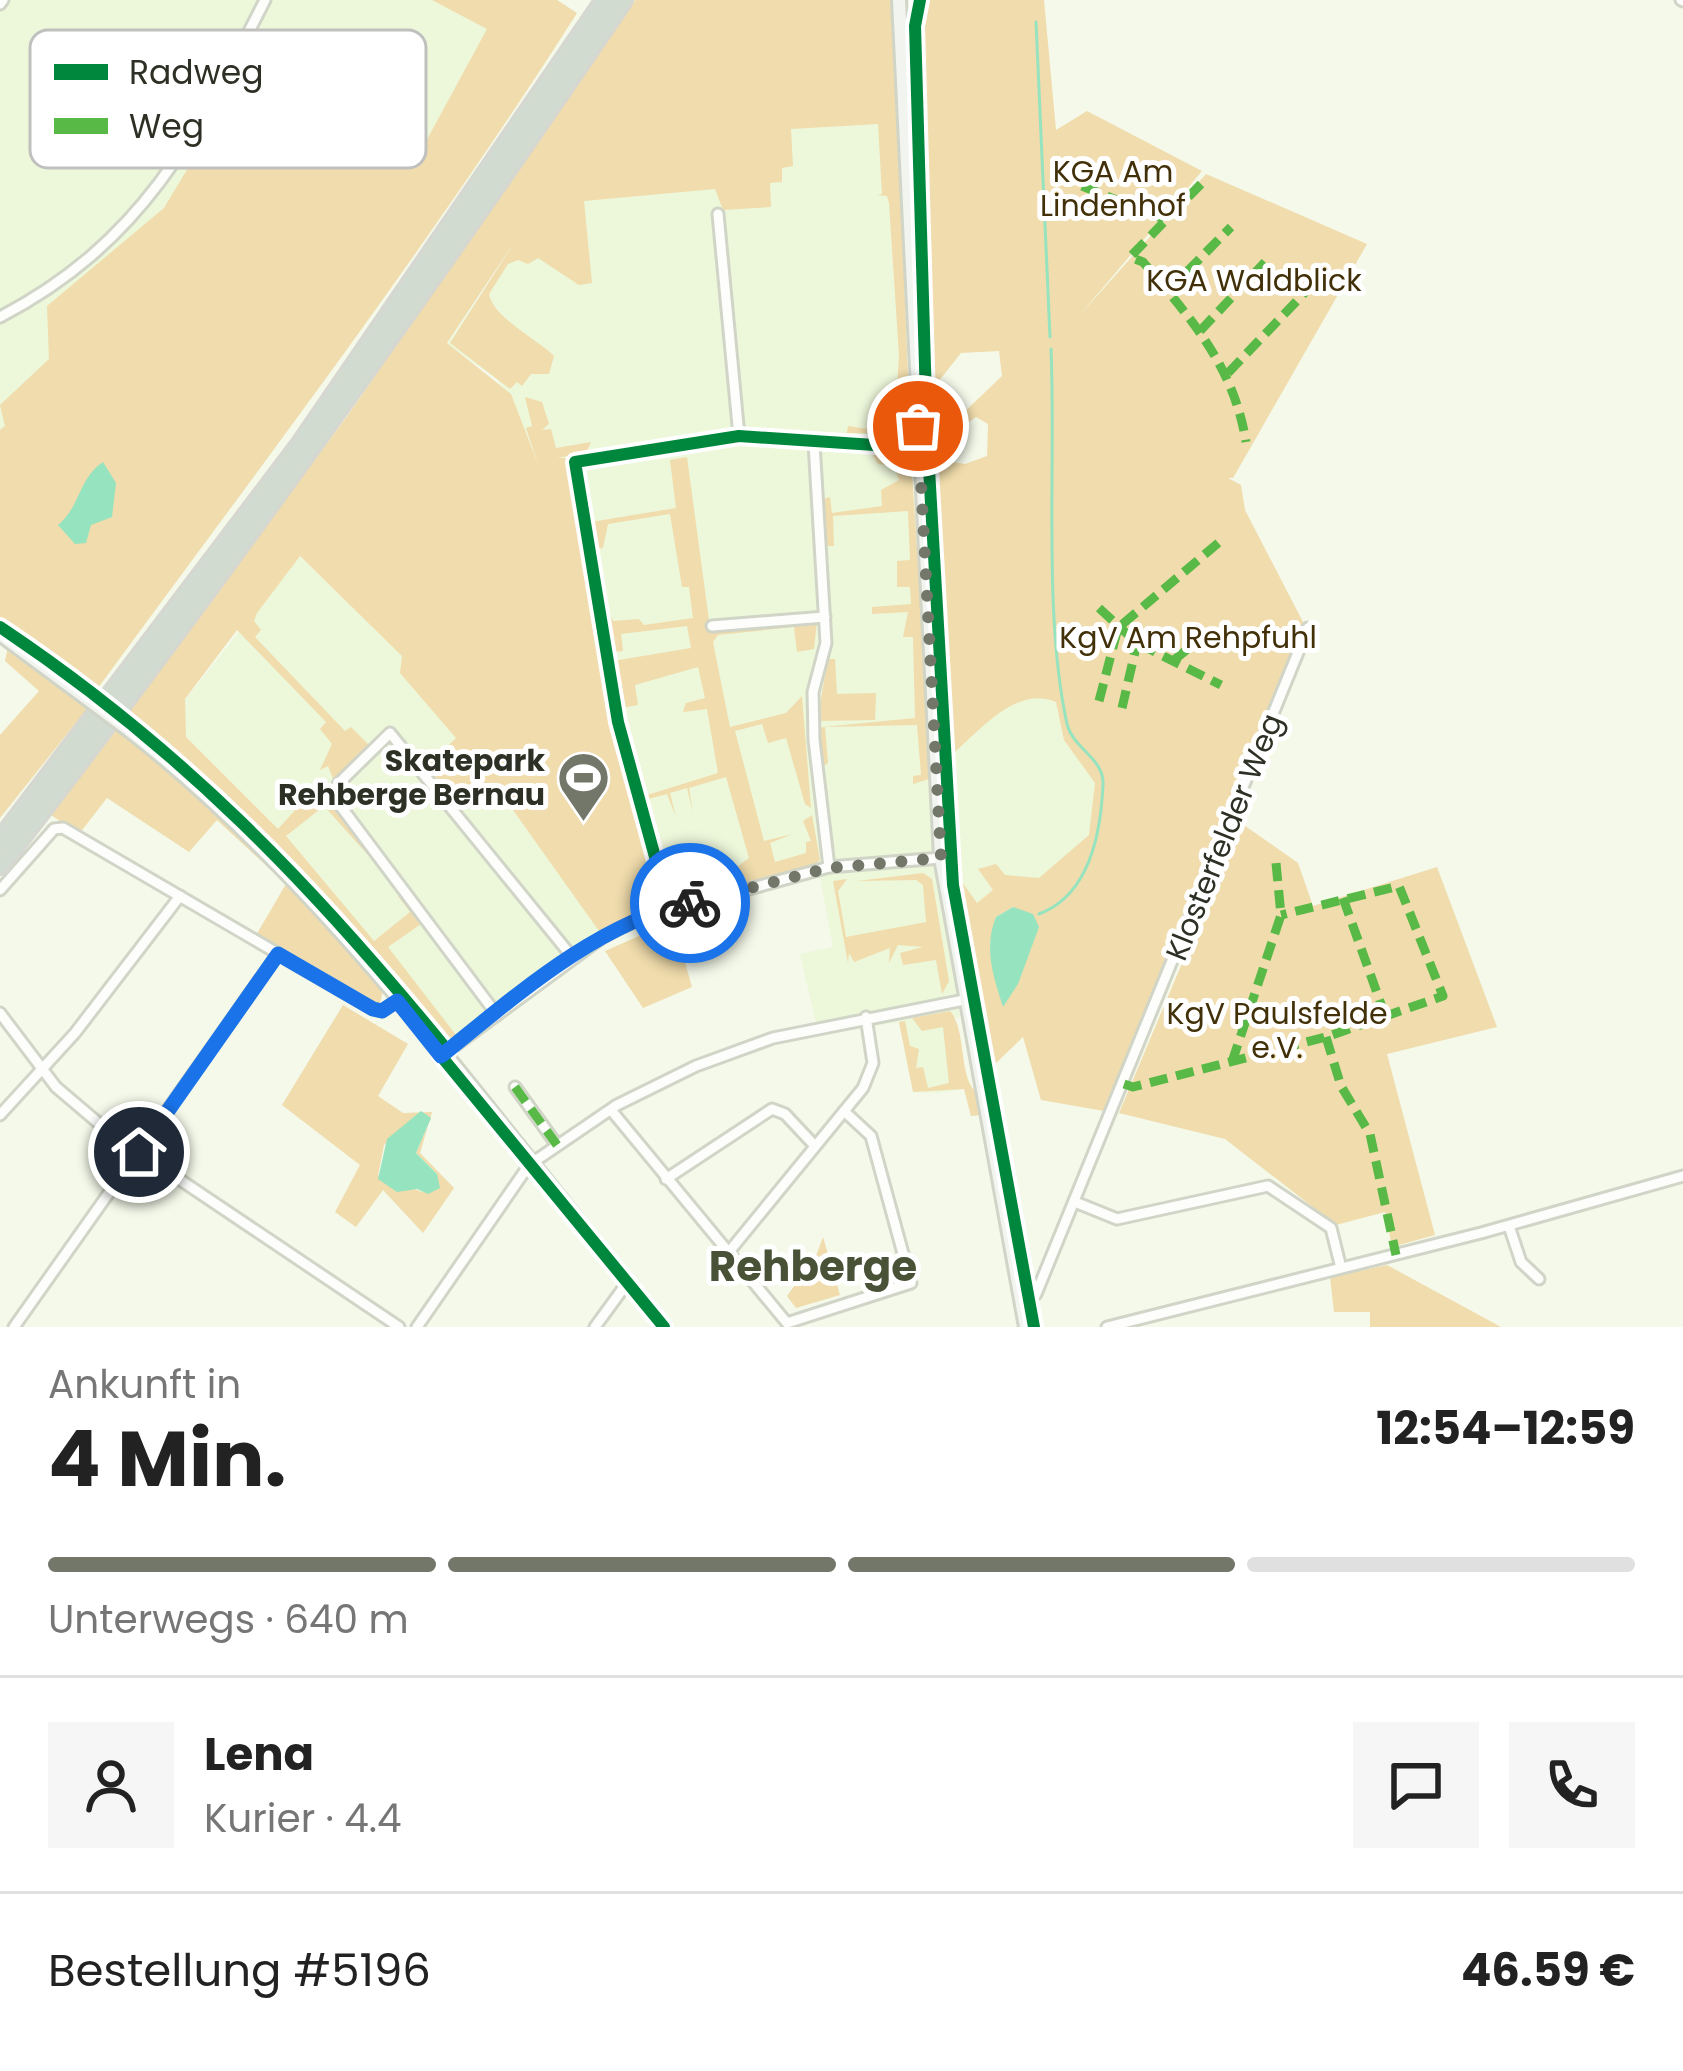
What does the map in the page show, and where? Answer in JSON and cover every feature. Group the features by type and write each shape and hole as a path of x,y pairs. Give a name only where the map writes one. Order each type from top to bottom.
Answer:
{"highway":[{"path":"0,841 300,445 605,0"},
{"path":"0,865 226,570 409,315 623,0"}],"main road":[{"path":"899,0 941,858 1026,1327"},
{"path":"0,634 129,730 241,824 397,1001 664,1327"}],"street":[{"path":"250,30 265,0"},
{"path":"0,316 77,269 160,188 173,168"},
{"path":"718,214 739,436"},
{"path":"669,908 616,714 575,461 739,436 919,448"},
{"path":"814,443 826,643 813,699 829,868"},
{"path":"712,626 825,616"},
{"name":"Klosterfelder Weg","path":"1023,1305 1036,1294 1075,1202 1308,628"},
{"path":"497,1015 339,804 338,784 390,733 573,958"},
{"path":"0,890 54,829 64,828 373,1009 382,1011 397,1001"},
{"path":"441,1056 623,926 669,908 829,868 941,858"},
{"path":"0,1115 42,1072 180,896"},
{"path":"14,1327 278,954"},
{"path":"417,1327 529,1165 611,1110 727,1054 866,1017 964,1000"},
{"path":"0,1012 42,1072 82,1111 399,1327"},
{"path":"728,1253 872,1073 866,1017"},
{"path":"514,1087 557,1145"},
{"path":"666,1179 772,1109 785,1114 815,1147"},
{"path":"611,1110 787,1323 909,1287 871,1136 844,1111"},
{"path":"1107,1327 1509,1226 1683,1176"},
{"path":"1075,1202 1117,1219 1268,1186 1331,1228 1341,1268"},
{"path":"1509,1226 1521,1262 1539,1279"},
{"path":"595,1327 627,1283"}],"shaded area":[{"path":"0,0 490,0 514,14 257,471 19,417 0,430"},
{"path":"887,108 917,650 933,774 937,873 960,1017 951,1019 963,1089 939,1093 913,1092 899,1022 850,1030 846,1017 816,1023 800,954 833,947 818,866 654,907 657,889 612,712 565,458 538,465 516,407 497,379 447,344 559,180 779,112"},
{"path":"103,462 116,483 112,517 91,525 86,543 75,544 58,525"},
{"path":"299,556 403,656 603,932 447,1047 282,855 161,745 185,700"},
{"path":"1058,621 1098,764 1091,855 963,922 946,728"},
{"path":"1013,907 1033,914 1039,927 1018,984 1003,1007 990,940 996,917"},
{"path":"421,1111 431,1118 416,1153 437,1174 440,1188 428,1194 417,1189 397,1192 378,1179 387,1139"}],"green space":[{"path":"432,0 557,0 577,13 402,272 95,692 0,622 0,430 5,426 0,405 49,359 47,306 164,208 188,168 426,168 426,141 487,29"},
{"path":"635,0 893,0 910,425 901,434 847,433 848,426 881,431 895,421 899,355 889,203 887,196 877,195 882,194 878,124 791,129 793,166 782,168 782,182 770,183 771,207 723,210 715,189 584,201 592,283 579,285 538,258 528,264 518,260 508,264 489,294 499,312 554,356 549,374 531,374 522,386 517,382 510,389 450,343 517,238 447,343 511,394 538,464 526,428 532,426 525,397 542,402 549,424 542,430 551,429 556,448 591,442 586,453 557,458 566,458 612,712 657,904 599,931 493,782 460,807 427,766 456,738 400,673 402,656 300,556 257,613 254,621 261,630 255,637 345,731 351,727 370,746 334,781 328,766 320,770 332,744 320,729 326,722 237,630 185,699 186,737 278,829 316,787 394,884 324,806 286,836 374,941 410,912 398,896 403,893 424,922 388,947 456,1035 444,1041 254,827 126,716 350,412"},
{"path":"922,0 1044,0 1056,130 1087,111 1202,171 1078,317 1206,174 1367,244 1233,478 1228,478 1241,485 1245,510 1303,622 1104,1111 1041,1100 1023,1037 990,1069 955,885 962,882 977,903 993,890 978,869 996,864 1005,875 1039,878 1089,835 1095,783 1064,740 1056,702 1041,698 997,714 947,759 934,459 965,464 987,456 988,424 976,417 962,427 957,419 1002,376 999,351 961,353 930,392 919,57","holes":["1013,907 1039,927 1003,1007 990,943 996,917"]},
{"path":"869,449 904,455 912,472 932,778 913,784 913,776 921,775 917,725 825,727 828,763 820,768 818,729 823,727 915,718 913,637 903,637 908,612 872,614 872,607 911,604 910,587 897,587 897,561 910,560 908,511 833,516 834,546 826,546 823,499 830,497 832,513 882,506 881,490 899,480 894,466 878,464"},
{"path":"687,457 710,628 817,621 814,649 797,652 794,627 718,635 713,642 730,727 786,713 802,696 811,808 805,804 786,738 768,743 762,724 735,731 764,841 793,834 770,843 775,862 806,853 806,842 811,841 803,821 812,815 820,860 810,868 741,884 737,867 749,858 726,777 689,788 693,812 687,788 670,793 676,817 667,794 648,799 652,826 644,796 718,773 707,709 683,712 686,703 705,698 698,667 635,685 638,705 622,708 613,661 691,648 687,626 621,634 623,651 613,652 604,602 613,621 639,619 644,625 693,618 689,587 682,587 670,514 608,524 603,548 596,549 591,522 676,508 670,460"},
{"path":"8,646 87,709 0,818 0,735 39,691 5,661"},
{"path":"828,659 835,659 837,694 876,693 875,720 817,721"},
{"path":"117,729 224,820 289,886 383,991 379,1007 255,937 286,884 217,820 189,852 107,798 79,834 51,815"},
{"name":"KgV Paulsfelde e.V.","path":"1241,823 1298,863 1313,906 1437,867 1497,1027 1387,1054 1435,1235 1392,1247 1385,1212 1336,1225 1225,1139 1119,1113"},
{"path":"923,873 932,879 949,981 942,994 936,960 903,965 900,953 923,947 898,945 889,963 890,948 854,962 849,953 848,963 833,881 847,879 838,891 846,937 926,922 923,885 916,880 857,881"},
{"path":"673,921 692,987 643,1008 605,951"},
{"path":"343,1005 408,1044 378,1096 403,1113 432,1112 430,1118 415,1116 384,1145 378,1175 422,1192 437,1174 416,1153 429,1124 420,1153 454,1188 423,1233 383,1190 356,1227 335,1212 360,1165 282,1105"},
{"path":"950,1011 959,1031 967,1077 978,1094 980,1115 971,1116 964,1089 913,1092 899,1022 905,1021 910,1046 919,1049 916,1068 923,1067 928,1088 949,1083 943,1027 922,1031 912,1018"},
{"path":"823,1237 840,1295 796,1308 787,1296 816,1256"},
{"path":"1387,1265 1501,1327 1370,1327 1370,1312 1334,1312 1330,1277"}],"waterway":[{"path":"1036,22 1050,337"},
{"path":"1039,914 1070,893 1081,877 1095,842 1103,784 1099,767 1070,733 1060,681 1053,588 1051,349"}],"marked path":[{"path":"1057,176 1164,219"},
{"path":"1201,184 1130,257 1143,262 1208,345 1232,390 1246,442"},
{"path":"1168,291 1231,227"},
{"path":"1200,331 1265,262"},
{"path":"1228,373 1314,283"},
{"path":"1099,701 1118,628 1224,538"},
{"path":"1099,608 1137,643 1221,685"},
{"path":"1173,661 1207,633"},
{"path":"1122,708 1137,643"},
{"path":"1232,1062 1281,915 1276,863"},
{"path":"1124,1084 1133,1087 1326,1037 1443,996 1399,886 1281,915"},
{"path":"1343,898 1386,1018"},
{"path":"1326,1037 1341,1086 1370,1134 1396,1255"},
{"path":"515,1087 557,1145"}],"cycle path":[{"path":"920,0 915,26 927,434 953,885 1034,1327"},
{"path":"669,908 618,722 575,462 739,436 919,448"},
{"path":"0,627 127,720 294,875 448,1051 441,1056 664,1327"}],"way so far":[{"path":"690,903 829,868 941,858 918,426"}],"place":[{"name":"Skatepark Rehberge Bernau","path":"584,823"}],"district":[{"name":"Rehberge","path":"813,1266"}],"route":[{"path":"139,1152 278,954 373,1009 382,1011 397,1001 441,1056 603,937 636,920 690,903"}],"park label":[{"name":"KGA Am Lindenhof","path":"1113,188"},
{"name":"KGA Waldblick","path":"1254,280"},
{"name":"KgV Am Rehpfuhl","path":"1188,637"}]}
